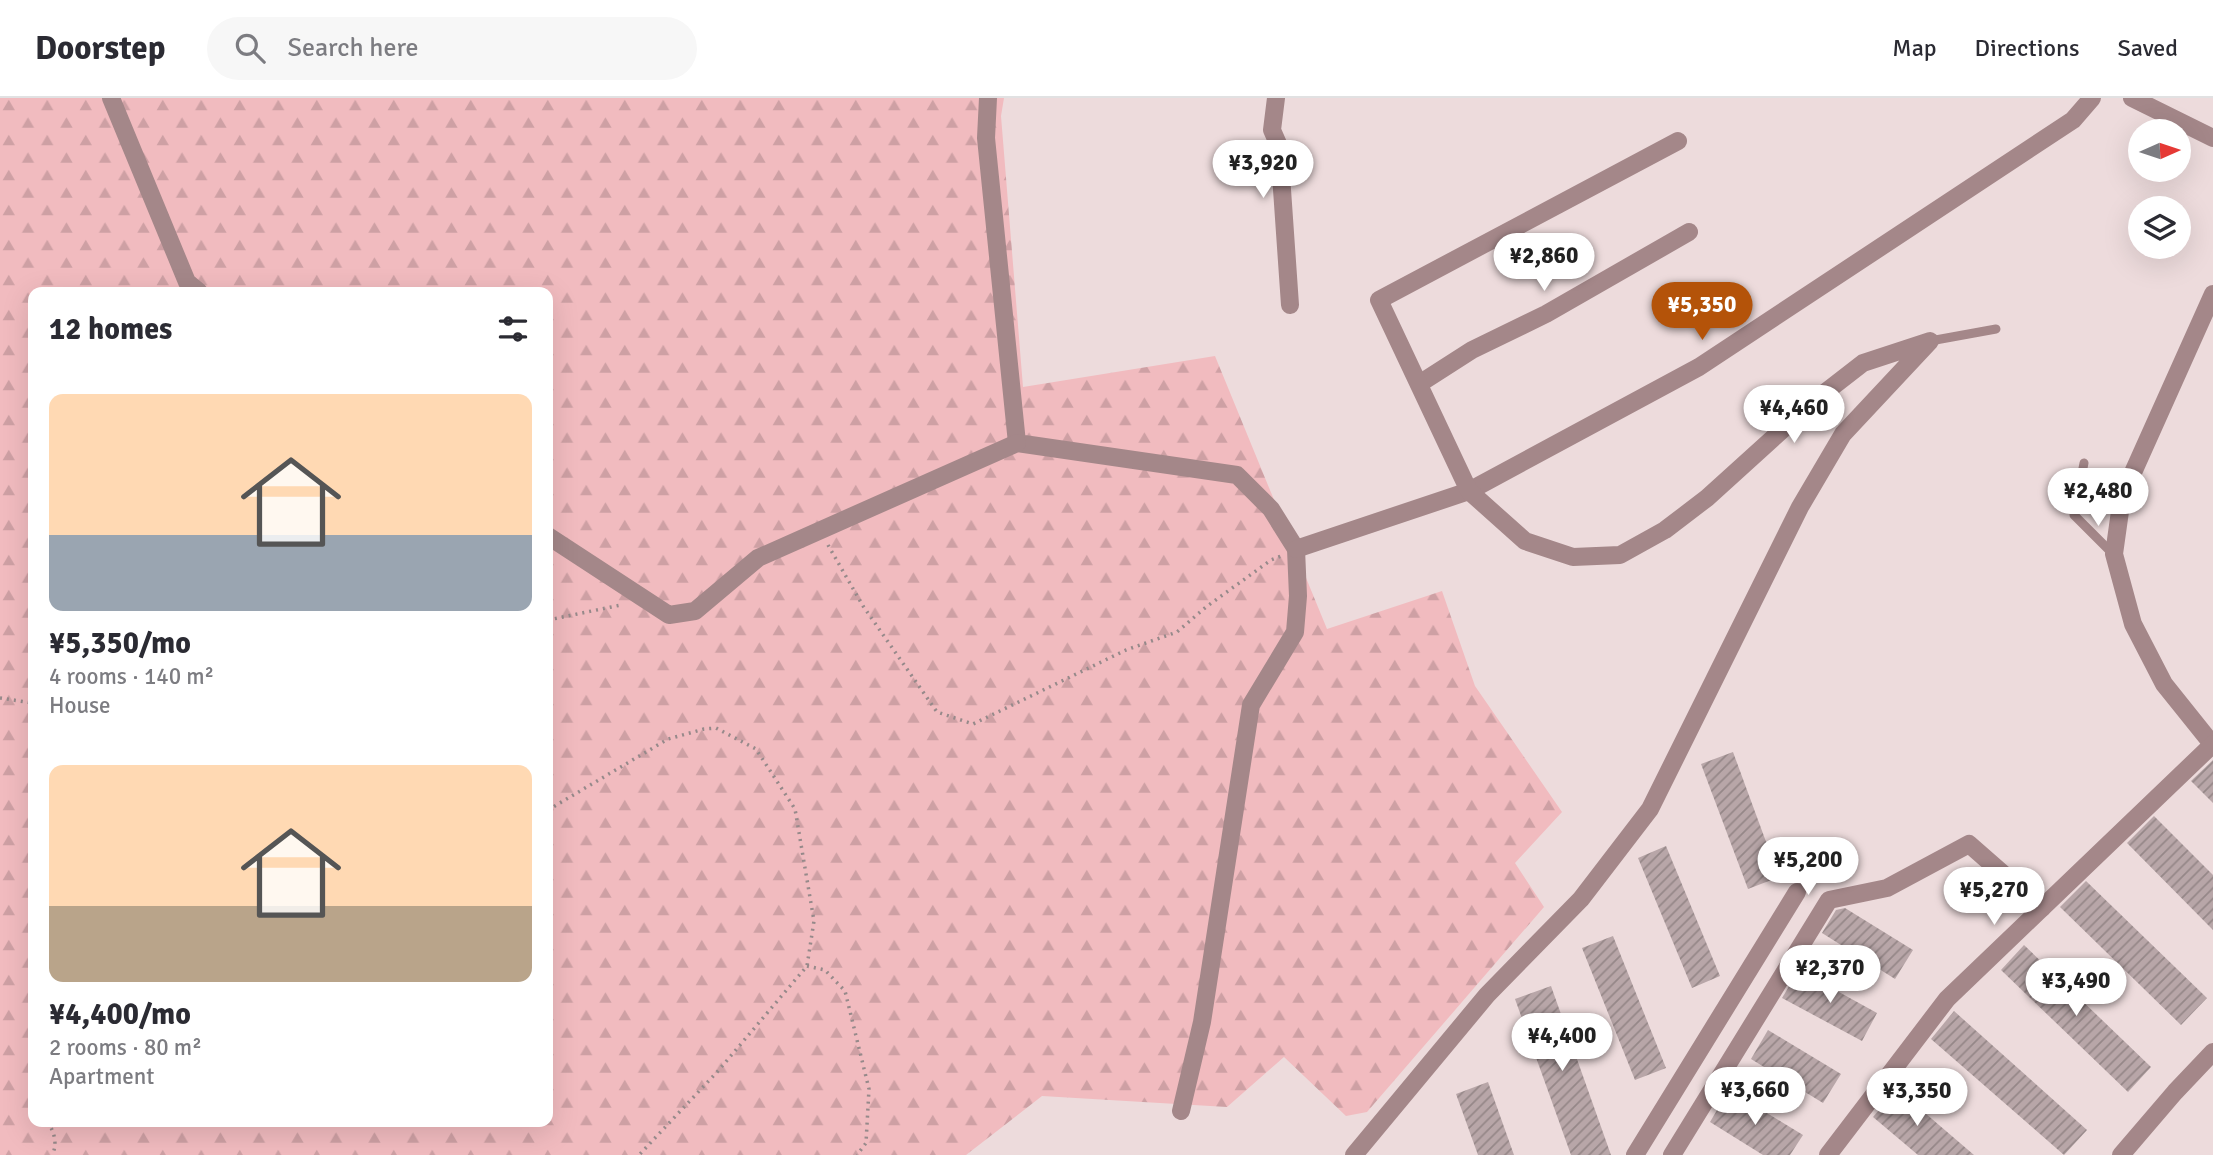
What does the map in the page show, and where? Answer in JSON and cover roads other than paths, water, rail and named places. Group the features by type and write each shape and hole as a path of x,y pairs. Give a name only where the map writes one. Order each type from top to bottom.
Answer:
{"street":[{"path":"111,98 187,282 193,287"},
{"path":"988,98 986,138 1017,443"},
{"path":"1276,98 1272,130 1279,146 1290,305"},
{"path":"1296,549 1469,491 1699,367 2073,120 2092,98"},
{"path":"2132,98 2213,138"},
{"path":"1678,141 1379,300 1469,491 1525,541 1573,557 1620,555 1665,530 1707,498 1814,401 1863,363 1930,341"},
{"path":"1419,384 1472,350 1546,314 1689,232"},
{"path":"1828,1155 1947,999 2213,744 2164,684 2133,624 2114,554 2122,497 2213,294"},
{"path":"1354,1155 1487,995 1581,899 1650,808 1800,507 1843,435 1930,341"},
{"path":"553,540 669,615 695,611 758,558 1017,443 1237,475 1271,509 1296,549 1298,596 1295,632 1251,705 1202,1022 1181,1111"},
{"path":"1672,1155 1829,900 1887,888 1969,844 2042,908"},
{"path":"1635,1155 1797,892"},
{"path":"2121,1155 2213,1052"}],"lane":[{"path":"1930,341 1996,329"},
{"path":"2084,463 2074,514 2114,554"}]}
